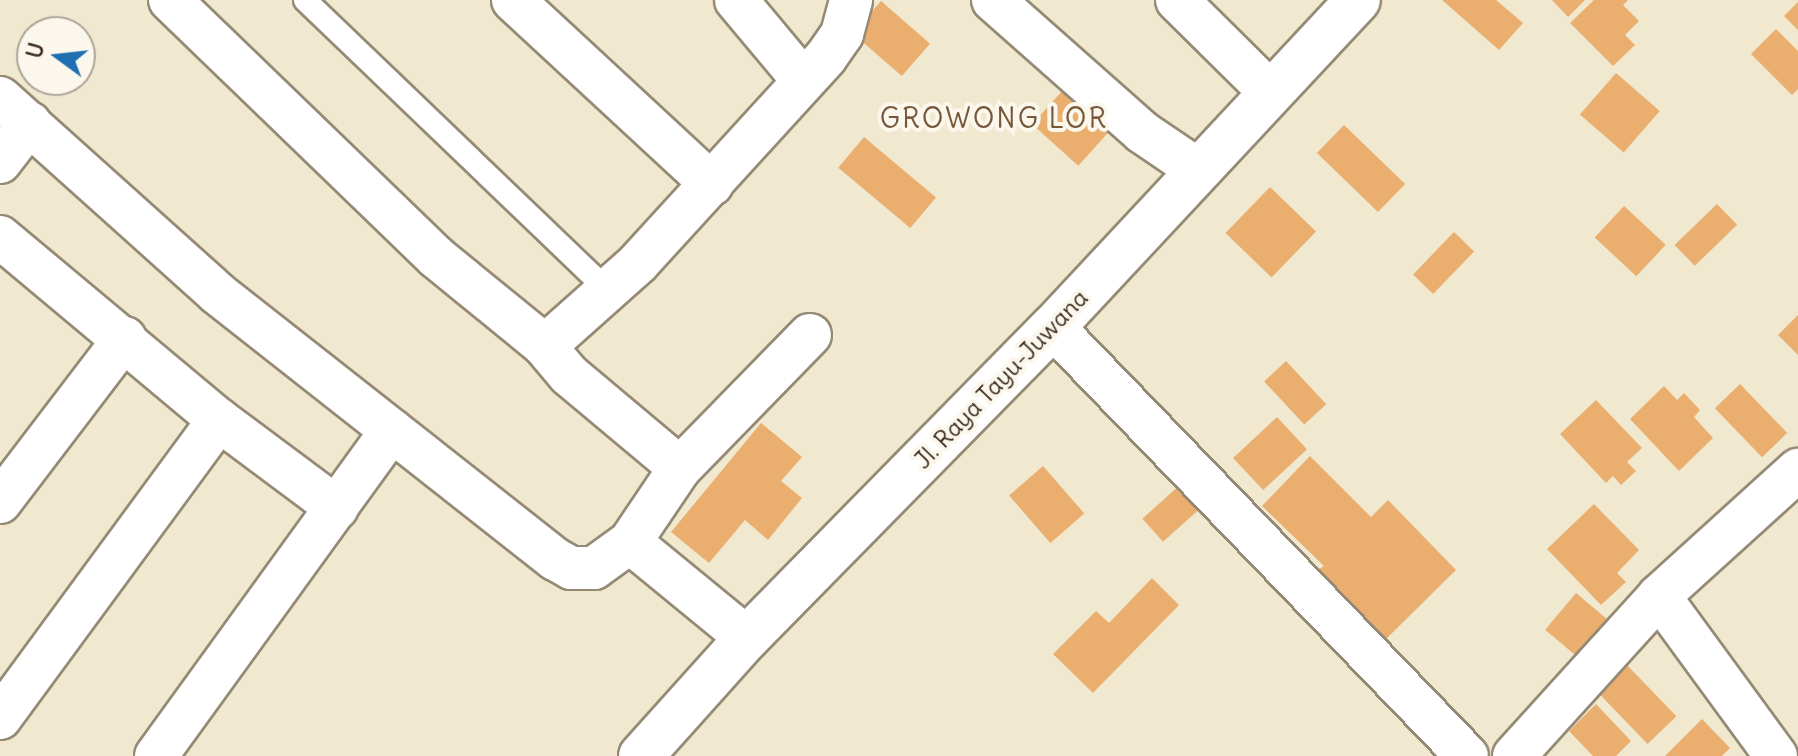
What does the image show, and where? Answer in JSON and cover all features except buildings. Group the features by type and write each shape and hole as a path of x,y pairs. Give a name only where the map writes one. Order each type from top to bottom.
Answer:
{"main road":[{"name":"Jl. Raya Tayu-Juwana","path":"641,756 747,638 1053,327 1170,151 1244,67 1358,0"}],"street":[{"path":"170,0 436,257 545,346 569,375 680,468"},
{"path":"513,0 712,184"},
{"path":"736,0 802,79"},
{"path":"545,346 608,291 712,184 842,34 851,0"},
{"path":"993,0 1170,151"},
{"path":"1177,0 1244,67"},
{"path":"0,162 15,110 217,293 571,568 594,568 630,542 680,468 810,335"},
{"path":"0,237 125,338 219,420 337,508"},
{"path":"1053,327 1467,756"},
{"path":"0,502 125,338"},
{"path":"0,718 219,420"},
{"path":"156,756 392,430"},
{"path":"1514,756 1659,596 1798,470"},
{"path":"630,542 747,638"},
{"path":"1659,596 1776,756"}],"lane":[{"path":"305,0 608,291"}],"district":[{"name":"GROWONG LOR","path":"994,118"}]}
